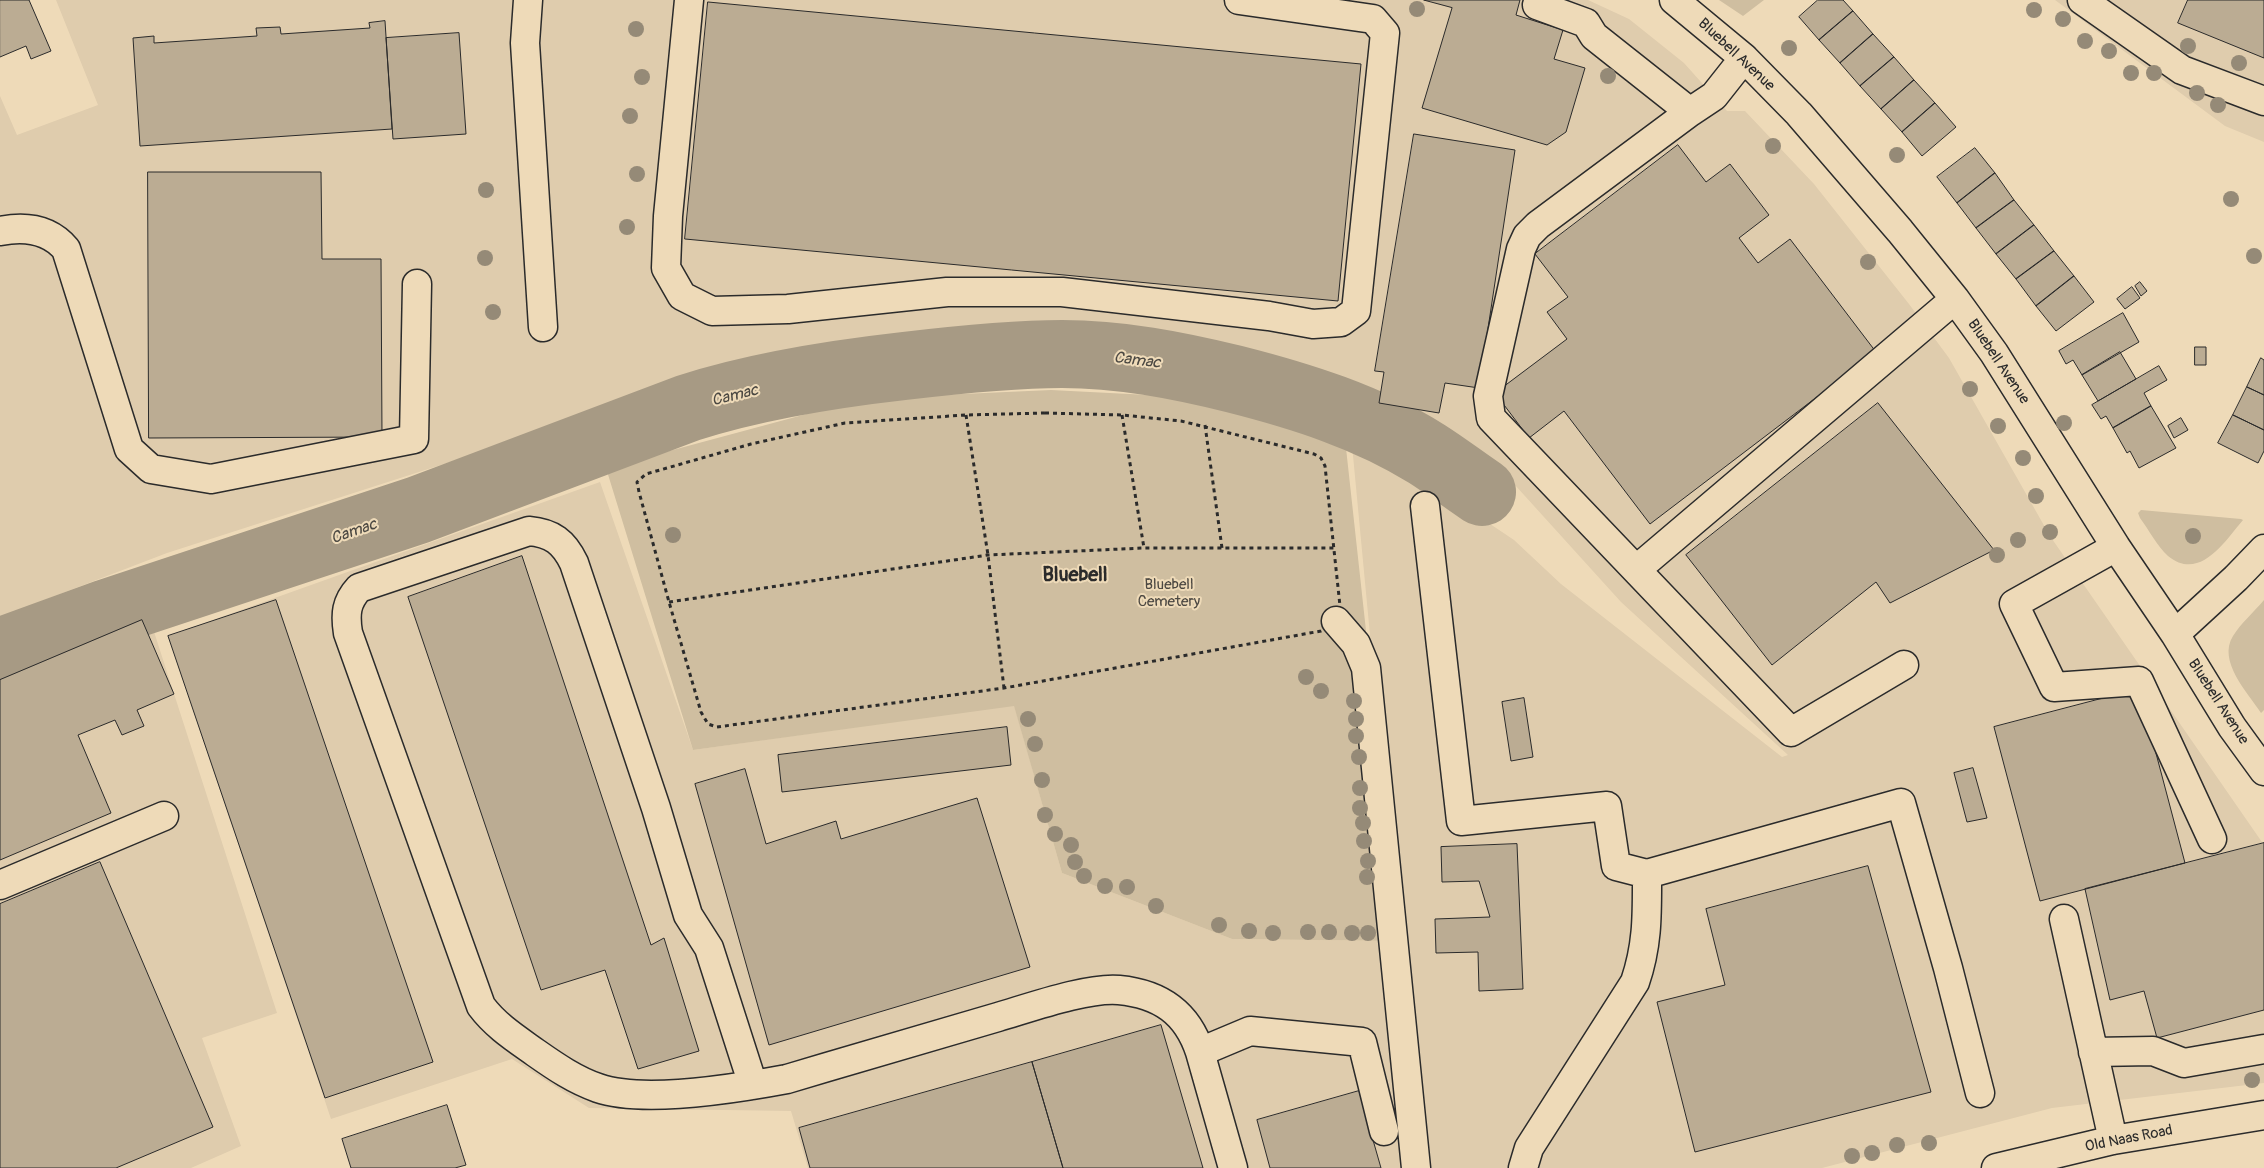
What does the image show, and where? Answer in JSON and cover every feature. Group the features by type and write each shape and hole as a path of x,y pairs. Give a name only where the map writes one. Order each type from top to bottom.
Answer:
{"street":[{"path":"528,0 525,43 543,327"},
{"path":"689,0 668,216 666,268 682,296 712,311 788,309 947,292 1062,292 1269,316 1313,324 1341,322 1356,310 1385,33 1374,19 1239,0"},
{"name":"Bluebell Avenue","path":"1674,0 1744,58 1799,114 1900,231 1955,299 1994,353 2116,547 2175,634 2232,727 2264,771"},
{"path":"2082,0 2182,70 2264,101"},
{"path":"1537,5 1586,23 1594,36 1690,112"},
{"path":"1744,58 1714,96 1538,225 1527,236 1521,249 1488,396 1491,418 1638,569 1792,732 1904,665"},
{"path":"0,231 12,228 37,230 59,240 66,250 130,450 152,469 212,479 414,439 417,284"},
{"path":"1638,569 1955,299"},
{"path":"1424,506 1462,821 1607,806 1616,866 1647,874 1901,803 1948,968 1980,1093"},
{"path":"753,1086 709,948 688,915 653,799 568,550 555,538 543,532 529,531 359,588 349,599 346,611 348,633 481,1006 505,1031 561,1070 600,1089 627,1094 655,1095 753,1086 787,1079 1039,1005 1094,991 1118,990 1140,993 1160,1001 1177,1012 1188,1023 1195,1036 1233,1168"},
{"path":"2116,547 2014,604 2054,687 2139,681 2212,839"},
{"path":"2175,634 2236,578 2264,549"},
{"path":"1336,621 1356,644 1366,668 1416,1168"},
{"path":"0,885 164,816"},
{"path":"1523,1168 1529,1148 1635,982 1643,958 1647,934 1647,874"},
{"path":"2064,918 2113,1140"},
{"path":"1200,1052 1250,1031 1362,1042 1384,1131"},
{"path":"2093,1052 2153,1051 2184,1063 2264,1049"},
{"name":"Old Naas Road","path":"1996,1168 2113,1140 2264,1115"}],"path":[{"path":"1044,413 1122,415 1204,425 1314,454 1320,458 1325,466 1340,606 1336,621 1329,628 1321,631 1004,688 717,727 708,724 702,712 669,602 637,482 646,474 751,444 845,423 966,415 1044,413"},
{"path":"966,415 988,555 1004,688"},
{"path":"1122,415 1144,548"},
{"path":"1204,425 1222,548"},
{"path":"669,602 988,555 1144,548 1334,548"}],"shaded area":[{"path":"56,0 1588,0 1629,19 1684,63 1727,111 1745,111 1814,184 1909,304 1949,358 2050,536 2264,845 2264,1083 2052,1108 1822,1168 808,1168 791,1111 589,1108 512,1059 331,1119 168,636 600,482 693,750 1014,705 1062,873 1232,939 1399,941 1352,445 1420,477 1514,540 1561,584 1782,757 1788,755 1621,602 1505,474 1389,423 1342,379 1222,342 1114,331 943,334 778,362 590,417 167,553 0,617 0,96 17,135 98,105"},
{"path":"2055,0 2264,0 2264,142 2225,126"},
{"path":"147,610 277,1013 202,1038 241,1146 191,1168 0,1168 0,671"}],"green space":[{"path":"1719,0 1764,0 1743,16"},
{"name":"Bluebell Cemetery","path":"1051,390 1149,395 1218,404 1346,448 1400,941 1232,939 1062,873 1014,706 693,750 606,468 840,405 873,398"},
{"path":"2141,510 2243,520 2211,556 2201,562 2191,564 2180,563 2168,556 2157,543 2140,518 2138,513"},
{"path":"2264,600 2264,710 2261,713 2231,666 2229,646 2233,636"}],"building":[{"path":"0,0 29,0 51,51 31,59 26,46 0,57"},
{"path":"1424,0 1520,0 1516,15 1563,30 1554,59 1585,68 1566,132 1547,145 1422,108 1452,8"},
{"path":"1818,0 1843,0 1853,11 1819,40 1799,17"},
{"path":"2188,0 2264,0 2264,58 2178,23"},
{"path":"708,2 1361,64 1338,301 685,239"},
{"path":"1853,11 1873,34 1840,63 1819,40"},
{"path":"385,21 392,129 140,146 133,38 154,36 154,43 257,36 256,28 280,27 281,34 370,28 369,23"},
{"path":"459,33 466,134 393,139 386,38"},
{"path":"1873,34 1894,57 1860,86 1840,63"},
{"path":"1894,57 1914,80 1881,109 1860,86"},
{"path":"1914,80 1935,103 1902,132 1881,109"},
{"path":"1935,103 1956,127 1922,156 1902,132"},
{"path":"1414,134 1515,150 1479,388 1445,383 1439,413 1379,403 1384,372 1375,371"},
{"path":"1678,145 1706,182 1730,164 1769,215 1739,238 1758,263 1790,239 1876,352 1650,524 1564,411 1529,438 1495,393 1567,339 1547,312 1568,297 1535,254"},
{"path":"1975,148 1995,173 1957,203 1937,177"},
{"path":"148,172 321,172 322,259 381,259 382,437 149,438"},
{"path":"1995,173 2014,200 1976,228 1957,203"},
{"path":"2014,200 2034,225 1996,254 1976,228"},
{"path":"2034,225 2054,251 2016,279 1996,254"},
{"path":"2054,251 2074,276 2036,306 2016,279"},
{"path":"2074,276 2094,302 2056,331 2036,306"},
{"path":"2140,282 2147,291 2141,296 2135,286"},
{"path":"2132,287 2140,298 2125,309 2117,299"},
{"path":"2123,313 2139,342 2082,375 2073,360 2066,364 2059,351"},
{"path":"2195,347 2206,347 2206,365 2195,365"},
{"path":"2120,352 2136,379 2098,401 2082,375"},
{"path":"2261,358 2264,360 2264,395 2247,387"},
{"path":"2159,366 2167,380 2144,393 2151,406 2113,428 2106,416 2101,419 2092,405"},
{"path":"2247,387 2264,395 2264,430 2233,415"},
{"path":"1878,403 1994,550 1890,603 1876,582 1772,665 1686,555"},
{"path":"2151,406 2176,448 2139,468 2130,451 2127,453 2113,428"},
{"path":"2233,415 2264,430 2264,451 2258,463 2218,443"},
{"path":"2181,418 2188,430 2174,438 2168,426"},
{"path":"522,556 651,945 664,938 699,1051 638,1069 605,970 541,990 408,597"},
{"path":"276,600 433,1062 325,1098 168,636"},
{"path":"142,620 174,694 137,710 144,726 122,735 115,720 78,735 111,813 0,860 0,680"},
{"path":"2139,689 2185,863 2040,901 1994,727"},
{"path":"1524,698 1533,757 1511,761 1502,702"},
{"path":"1007,727 1011,765 782,792 778,755"},
{"path":"1973,768 1987,818 1967,822 1954,773"},
{"path":"745,769 766,844 836,821 841,839 977,798 1030,967 769,1045 695,784"},
{"path":"2264,843 2264,1010 2157,1038 2144,991 2110,1000 2085,889"},
{"path":"1517,844 1523,989 1479,991 1478,952 1436,953 1435,919 1490,917 1479,881 1442,882 1441,847"},
{"path":"100,862 213,1127 116,1168 0,1168 0,904"},
{"path":"1868,866 1931,1092 1695,1152 1657,1002 1725,985 1706,909"},
{"path":"1161,1025 1203,1168 1063,1168 1032,1062"},
{"path":"1032,1062 1063,1168 810,1168 799,1128"},
{"path":"1359,1091 1381,1168 1270,1168 1257,1120"},
{"path":"447,1105 466,1165 455,1168 351,1168 342,1139"}],"waterway":[{"name":"Camac","path":"0,652 107,613 418,510 688,408 714,400 795,382 850,373 943,362 1023,355 1084,354 1148,361 1234,379 1309,400 1358,418 1427,454 1482,492"}],"district":[{"name":"Bluebell","path":"1075,576"}]}
